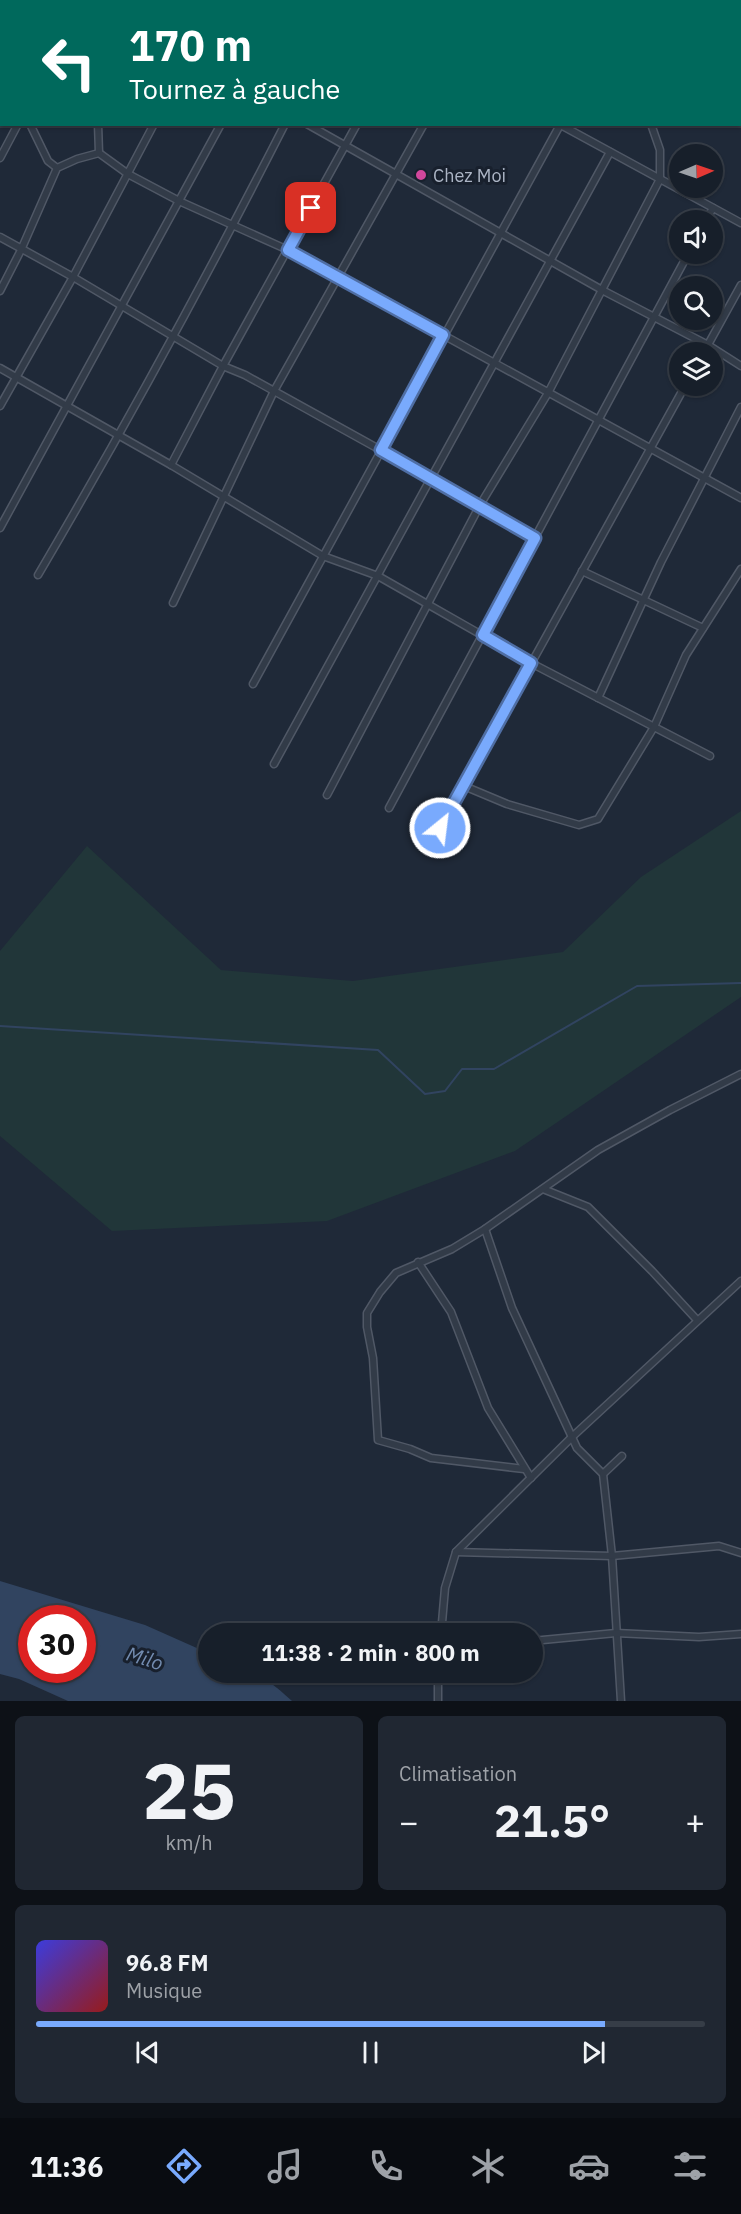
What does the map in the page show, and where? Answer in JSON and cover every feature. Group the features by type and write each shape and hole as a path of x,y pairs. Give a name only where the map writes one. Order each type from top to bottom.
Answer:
{"street":[{"path":"0,158 17,126"},
{"path":"31,126 48,161 57,168"},
{"path":"98,126 99,153"},
{"path":"0,406 73,277 153,126"},
{"path":"0,528 220,126"},
{"path":"38,575 119,437 233,226 284,126"},
{"path":"311,126 551,262 702,342"},
{"path":"171,465 356,126"},
{"path":"173,603 274,391 423,126"},
{"path":"253,684 559,126"},
{"path":"562,126 741,223"},
{"path":"327,795 480,505 548,393 660,179 660,150 652,126"},
{"path":"274,764 610,152"},
{"path":"0,291 21,250 57,168 99,153"},
{"path":"99,153 128,174 179,201 288,250 741,498"},
{"path":"0,237 73,277 223,366 245,375 480,505 535,538"},
{"path":"389,808 683,264"},
{"path":"710,342 741,285"},
{"path":"723,355 741,366"},
{"path":"0,369 171,465 323,556 378,576 531,663 710,756"},
{"path":"440,828 679,396"},
{"path":"598,698 661,562 741,407"},
{"path":"464,786 507,804 579,825 598,819 654,727 686,655 741,569"},
{"path":"582,571 703,628"},
{"path":"524,1469 431,1458 378,1440 373,1358 367,1327 368,1313 380,1292 396,1273 452,1248 485,1229 598,1150 741,1074"},
{"path":"543,1189 588,1208 652,1271 697,1320"},
{"path":"485,1229 512,1308 577,1448 603,1474 612,1556 621,1701"},
{"path":"418,1262 452,1312 488,1408 531,1478"},
{"path":"442,1623 445,1588 456,1552 572,1437 741,1281"},
{"path":"603,1474 622,1456"},
{"path":"456,1552 612,1556 719,1546 741,1553"},
{"path":"543,1640 616,1633 699,1637 741,1634"},
{"path":"438,1683 438,1701"}],"green space":[{"path":"741,811 741,997 515,1151 327,1221 112,1231 0,1136 0,951 87,846 221,970 353,981 563,952 641,877"}],"water":[{"path":"0,1581 79,1605 18,1605 18,1679 0,1674"},
{"name":"Milo","path":"96,1610 145,1625 198,1649 198,1683 271,1683 292,1701 68,1701 28,1683 96,1683"}],"waterway":[{"path":"0,1026 378,1050 425,1094 445,1091 462,1069 494,1069 637,986 741,983"}],"place":[{"name":"Chez Moi","path":"421,175"}],"route":[{"path":"311,208 288,250 443,335 381,450 535,538 483,635 531,663 440,828"}]}
